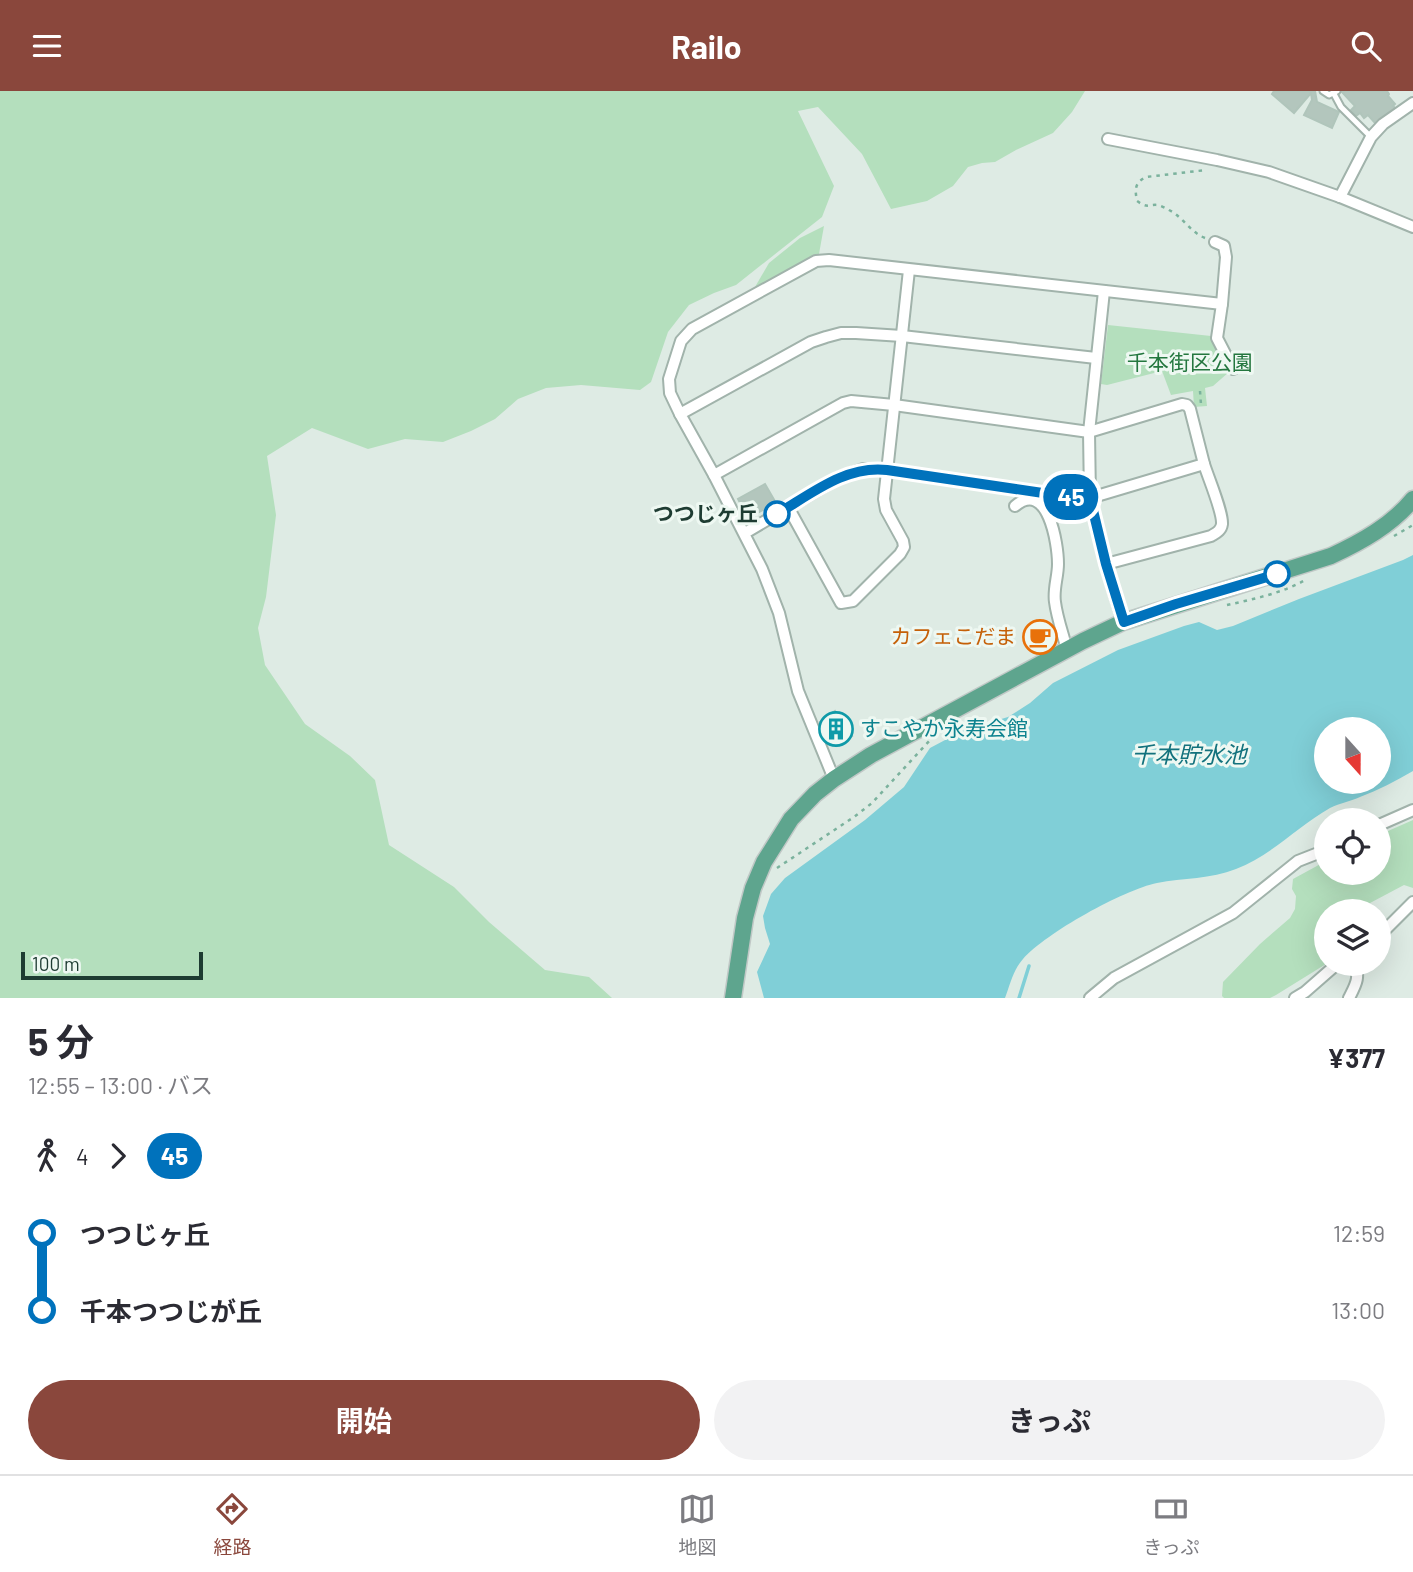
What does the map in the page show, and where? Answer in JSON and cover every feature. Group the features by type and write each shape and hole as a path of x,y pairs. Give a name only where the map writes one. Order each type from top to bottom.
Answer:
{"main road":[{"path":"733,998 745,918 764,862 792,819 834,779 871,755 1124,622 1304,566 1360,542 1383,527 1413,499"}],"street":[{"path":"1340,197 1371,137 1383,124 1413,103"},
{"path":"1108,139 1269,172 1413,227"},
{"path":"1215,242 1224,246 1226,257 1217,338 1233,369"},
{"path":"834,779 798,691 779,613 762,569 670,393 669,379 681,341 692,329 816,261 829,260 1222,304"},
{"path":"788,507 841,603 853,601 904,547 886,510 884,499 909,270"},
{"path":"1104,291 1089,432 1090,498 1124,622"},
{"path":"680,414 811,342 849,333 902,336 1097,358"},
{"path":"714,475 851,401 1089,432 1182,404 1187,405 1221,516 1221,528 1211,536 1106,564"},
{"path":"745,533 838,478 863,470 887,470 1090,498 1204,464"},
{"path":"1015,506 1027,500 1041,503 1053,527 1058,562 1054,599 1067,650"},
{"path":"1391,820 1413,810"},
{"path":"1090,998 1114,978 1233,913 1298,861 1314,855"},
{"path":"1391,924 1413,902"},
{"path":"1295,998 1324,976"},
{"path":"1349,998 1357,984 1358,976"}],"lane":[{"path":"1323,91 1328,95 1335,92 1341,107 1371,137"}],"path":[{"path":"1215,242 1199,236 1170,210 1160,205 1143,206 1137,201 1135,189 1138,182 1146,177 1207,170 1217,160"},
{"path":"1200,391 1201,405"},
{"path":"1390,539 1413,525"},
{"path":"1222,606 1283,590 1308,578"},
{"path":"778,868 873,803 935,736"}],"green space":[{"path":"0,91 1085,91 1072,112 1053,133 995,162 968,167 953,186 927,201 891,209 862,154 818,107 798,111 834,186 822,217 736,285 689,305 668,332 651,382 640,390 581,385 546,388 518,399 495,419 443,442 405,439 368,449 312,428 267,456 276,515 266,597 258,628 265,665 305,724 350,756 375,780 389,845 454,887 489,922 545,970 589,977 612,998 0,998"},
{"path":"824,226 819,254 755,287 769,263 800,238"},
{"name":"千本街区公園","path":"1108,325 1211,336 1229,372 1213,386 1205,388 1207,406 1194,407 1193,391 1171,395 1162,371 1107,385 1101,384"},
{"path":"1413,820 1413,888 1404,885 1378,899 1314,899 1314,971 1270,998 1222,996 1223,982 1290,918 1295,909 1296,896 1292,889 1293,879 1314,868 1314,885 1391,885 1391,830"}],"water":[{"name":"千本貯水池","path":"1413,555 1413,771 1391,783 1391,717 1314,717 1314,795 1363,795 1330,808 1314,808 1314,818 1261,857 1236,869 1217,875 1142,887 1086,914 1049,937 1023,959 1014,973 1005,998 764,998 757,972 770,944 763,916 771,894 785,878 865,820 904,787 930,748 964,730 1008,717 1053,683 1118,650 1199,622 1217,630 1233,626"}],"building":[{"path":"1274,91 1315,91 1317,102 1339,112 1332,128 1304,115 1312,100 1311,93 1294,113 1272,94"},
{"path":"1341,91 1387,91 1395,108 1376,124 1368,115 1364,118 1360,113 1356,116 1351,110 1355,106"},
{"path":"765,484 776,503 748,518 738,499"},
{"name":"カフェこだま","path":"1045,627 1051,640 1035,648 1028,635"},
{"name":"すこやか永寿会館","path":"835,711 852,736 837,746 820,722"}],"waterway":[{"path":"1019,998 1029,966"}],"bus line":[{"name":"45","path":"777,514 838,478 863,470 880,469 1090,498 1116,601 1124,622 1277,574"}],"place":[{"name":"つつじヶ丘","path":"777,514"},
{"name":"カフェこだま","path":"1040,637"},
{"name":"すこやか永寿会館","path":"836,729"}]}
